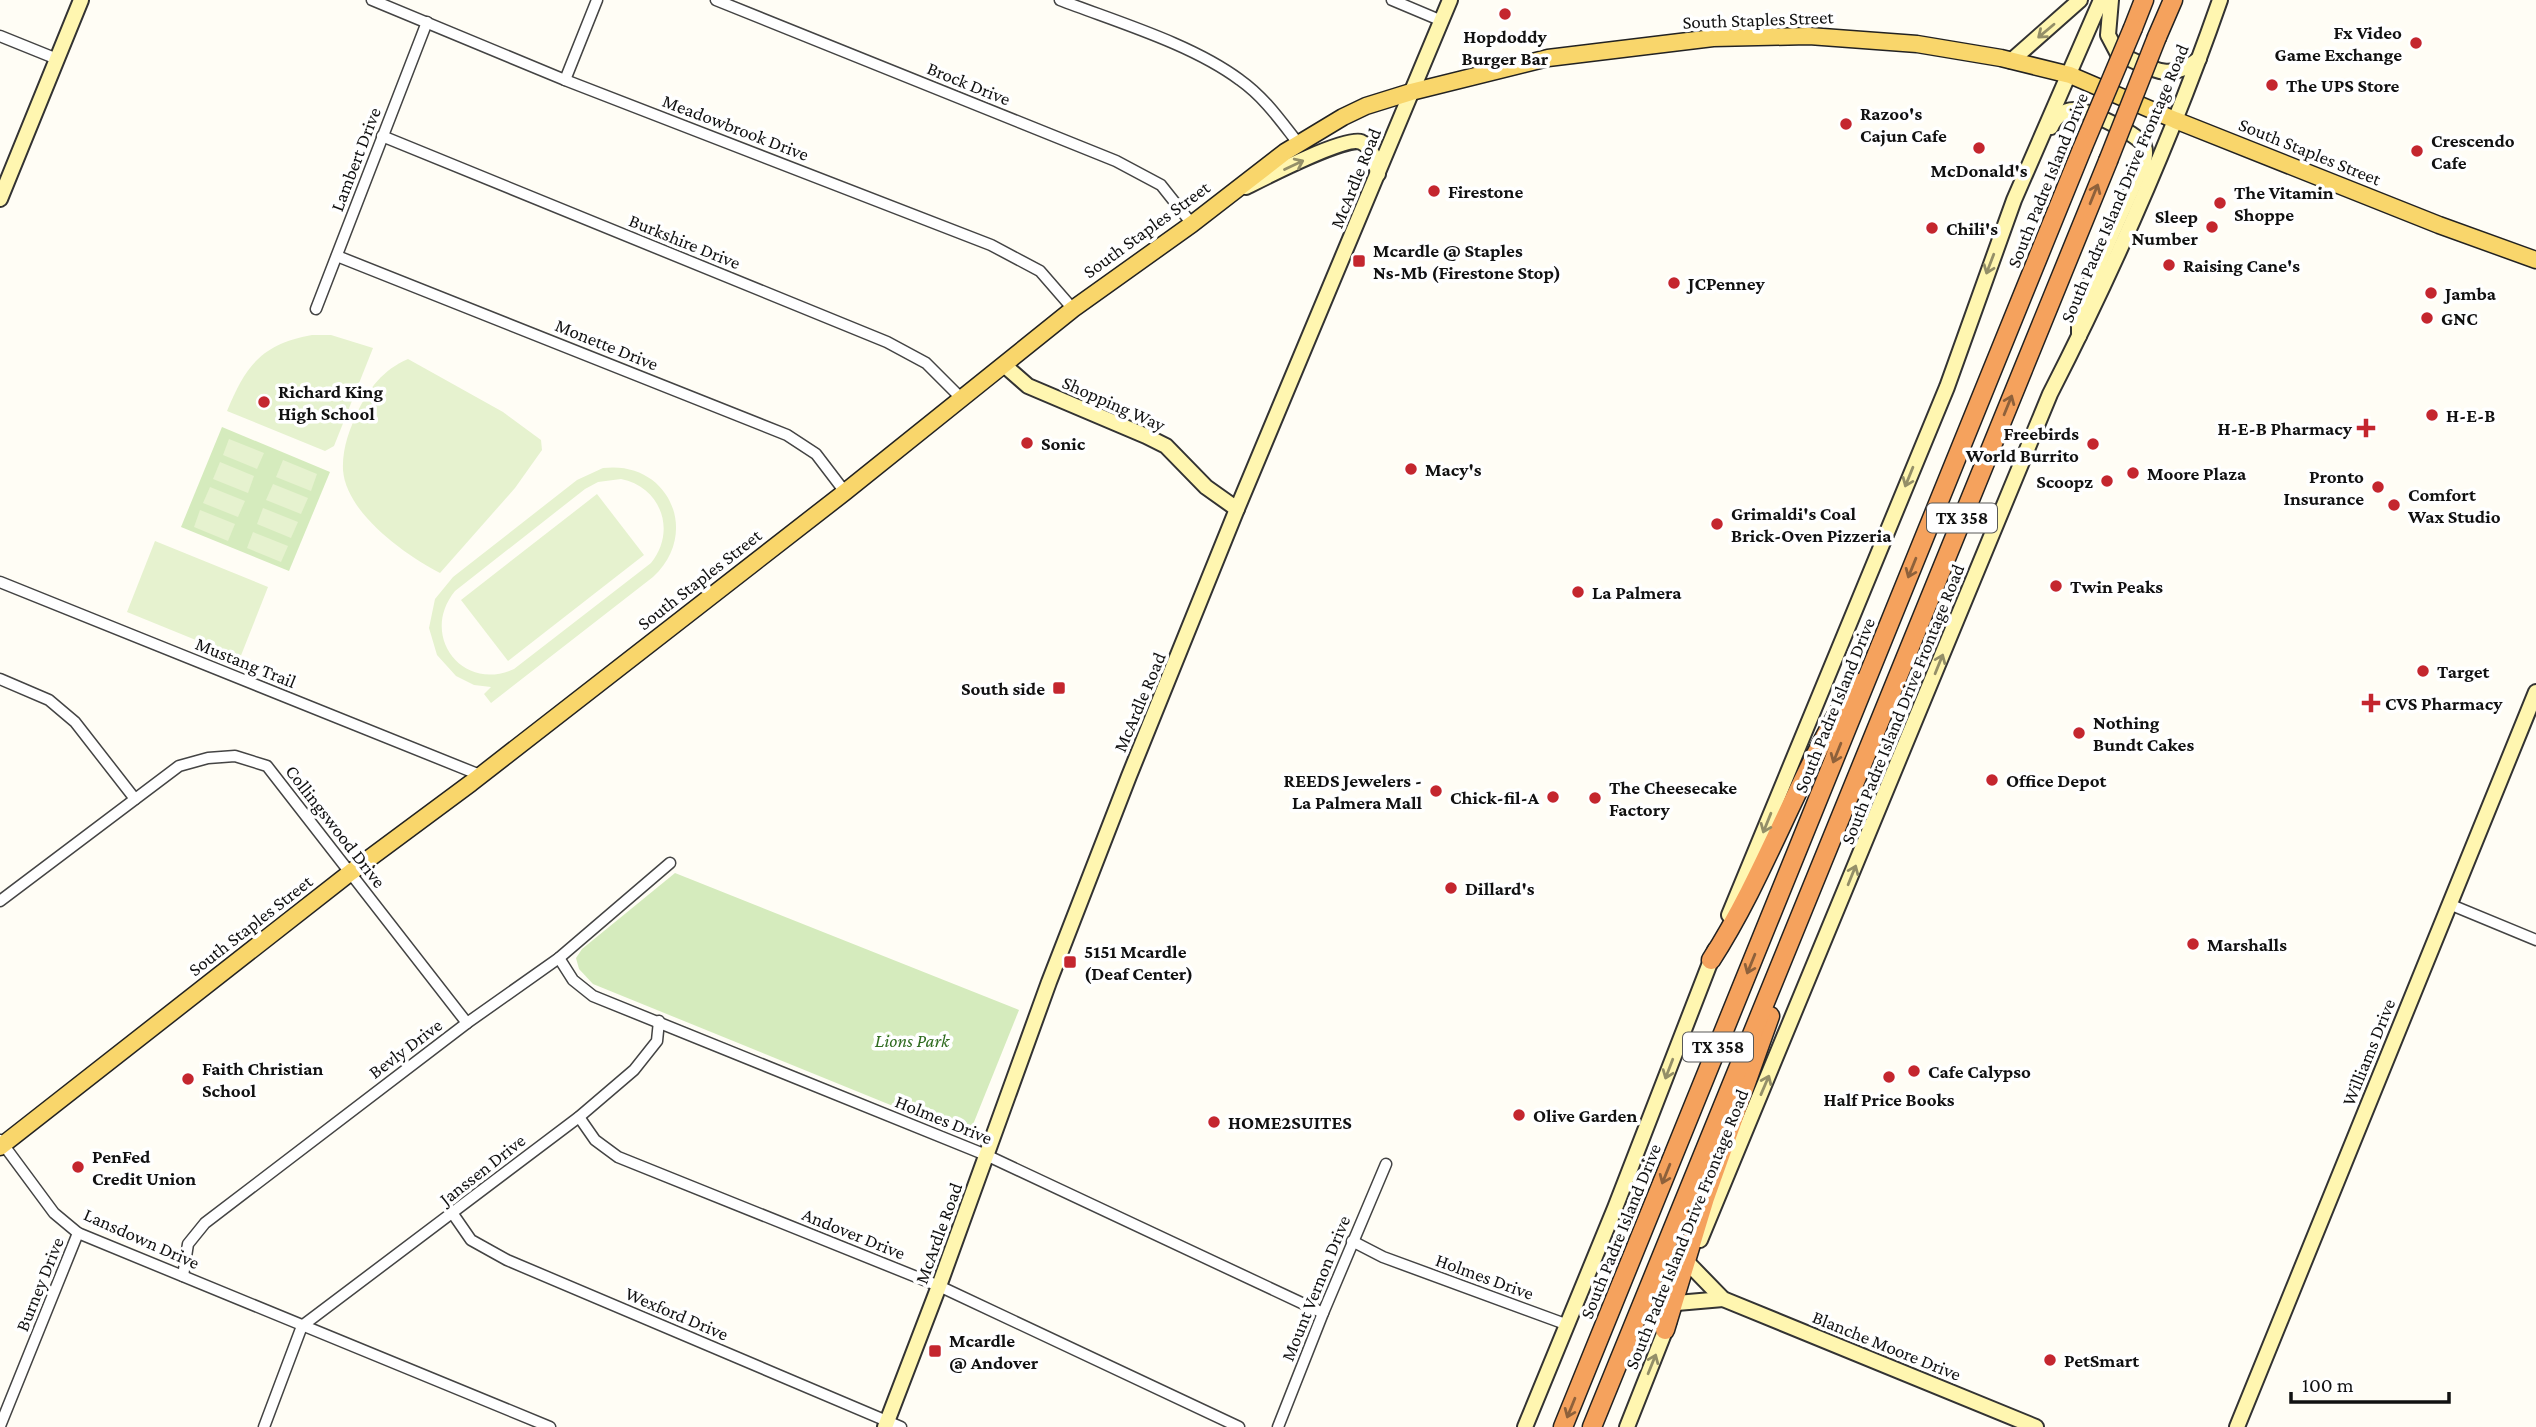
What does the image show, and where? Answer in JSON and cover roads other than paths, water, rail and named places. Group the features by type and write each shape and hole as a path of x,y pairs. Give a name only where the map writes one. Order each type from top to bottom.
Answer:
{"highway":[{"path":"2133,28 2136,0"},
{"name":"South Padre Island Drive","path":"1563,1427 2144,0"},
{"name":"TX 358","path":"1592,1427 2157,37 2173,4"},
{"path":"1711,960 1735,922 1782,821 1848,696 1872,667"},
{"path":"1665,1330 1705,1198 1775,1002 1788,942"}],"main road":[{"path":"0,199 3,182 81,0"},
{"name":"McArdle Road","path":"891,1425 1049,982 1117,807 1237,509 1450,0"},
{"path":"2011,61 2080,0"},
{"path":"1525,1427 1569,1325 1711,960 1947,387 2014,200 2101,0"},
{"path":"2111,0 2108,34 2118,54 2165,73 2180,72 2199,59"},
{"name":"South Padre Island Drive Frontage Road","path":"1627,1427 1689,1264 2050,394 2101,294 2175,120 2220,0"},
{"name":"South Staples Street","path":"1,1144 845,492 1073,309 1192,224 1298,143 1366,106 1548,58 1713,38 1809,36 1942,47 2070,75 2175,120 2439,225 2536,260"},
{"path":"2014,200 2022,195 2054,120 2065,111 2078,110 2135,135 2144,145 2144,162 2079,308 2079,337"},
{"path":"1231,193 1354,140 1367,146 1375,159 1378,174"},
{"name":"Shopping Way","path":"1004,365 1028,386 1166,446 1206,487 1237,509"},
{"name":"Williams Drive","path":"2237,1427 2536,692"},
{"name":"Blanche Moore Drive","path":"1689,1264 1723,1299 2035,1427"},
{"name":"Blanche Moore Drive","path":"1676,1303 1723,1299"}],"street":[{"name":"Meadowbrook Drive","path":"372,0 565,80 991,245 1040,271 1073,309"},
{"path":"565,80 597,0"},
{"name":"Brock Drive","path":"716,0 1116,161 1161,185 1192,224"},
{"path":"1060,0 1206,58 1241,81 1269,106 1298,143"},
{"path":"1392,0 1442,20"},
{"name":"Lambert Drive","path":"316,309 427,22"},
{"path":"0,36 57,59"},
{"name":"Burkshire Drive","path":"382,136 887,342 926,363 962,400"},
{"name":"Monette Drive","path":"337,256 787,435 816,454 845,492"},
{"name":"Mustang Trail","path":"0,582 480,775"},
{"path":"0,678 49,700 75,722 135,799"},
{"name":"Collingswood Drive","path":"2,895 178,766 208,758 235,756 267,766 467,1023"},
{"name":"Bevly Drive","path":"183,1276 188,1244 205,1223 467,1023 559,958 670,863"},
{"path":"2449,904 2536,940"},
{"name":"Holmes Drive","path":"559,958 573,980 593,996 986,1155 1323,1313"},
{"name":"Janssen Drive","path":"302,1326 579,1117 640,1063 657,1041 659,1021"},
{"name":"Andover Drive","path":"579,1117 595,1140 618,1157 940,1286 1240,1427"},
{"name":"Lansdown Drive","path":"1,1144 54,1213 78,1233 550,1427"},
{"name":"Mount Vernon Drive","path":"1279,1427 1352,1241 1386,1164"},
{"name":"Wexford Drive","path":"453,1214 471,1240 507,1260 891,1425"},
{"name":"Burney Drive","path":"0,1426 78,1233"},
{"name":"Holmes Drive","path":"1352,1241 1383,1257 1569,1325"},
{"path":"264,1427 302,1326"}],"place":[{"name":"Hopdoddy Burger Bar","path":"1505,14"},
{"name":"Fx Video Game Exchange","path":"2416,43"},
{"name":"The UPS Store","path":"2272,85"},
{"name":"Razoo's Cajun Cafe","path":"1846,124"},
{"name":"McDonald's","path":"1979,148"},
{"name":"Crescendo Cafe","path":"2417,151"},
{"name":"Firestone","path":"1434,191"},
{"name":"The Vitamin Shoppe","path":"2220,203"},
{"name":"Sleep Number","path":"2212,227"},
{"name":"Chili's","path":"1932,228"},
{"name":"Mcardle @ Staples Ns-Mb (Firestone Stop)","path":"1359,261"},
{"name":"Raising Cane's","path":"2169,265"},
{"name":"JCPenney","path":"1674,283"},
{"name":"Jamba","path":"2431,293"},
{"name":"GNC","path":"2427,318"},
{"name":"Richard King High School","path":"264,402"},
{"name":"H-E-B","path":"2432,415"},
{"name":"H-E-B Pharmacy","path":"2366,428"},
{"name":"Sonic","path":"1027,443"},
{"name":"Freebirds World Burrito","path":"2093,444"},
{"name":"Macy's","path":"1411,469"},
{"name":"Moore Plaza","path":"2133,473"},
{"name":"Scoopz","path":"2107,481"},
{"name":"Pronto Insurance","path":"2378,487"},
{"name":"Comfort Wax Studio","path":"2394,505"},
{"name":"Grimaldi's Coal Brick-Oven Pizzeria","path":"1717,524"},
{"name":"Twin Peaks","path":"2056,586"},
{"name":"La Palmera","path":"1578,592"},
{"name":"Target","path":"2423,671"},
{"name":"South side","path":"1059,688"},
{"name":"CVS Pharmacy","path":"2371,703"},
{"name":"Nothing Bundt Cakes","path":"2079,733"},
{"name":"Office Depot","path":"1992,780"},
{"name":"REEDS Jewelers - La Palmera Mall","path":"1436,791"},
{"name":"Chick-fil-A","path":"1553,797"},
{"name":"The Cheesecake Factory","path":"1595,798"},
{"name":"Dillard's","path":"1451,888"},
{"name":"Marshalls","path":"2193,944"},
{"name":"5151 Mcardle (Deaf Center)","path":"1070,962"},
{"name":"Cafe Calypso","path":"1914,1071"},
{"name":"Half Price Books","path":"1889,1077"},
{"name":"Faith Christian School","path":"188,1079"},
{"name":"Olive Garden","path":"1519,1115"},
{"name":"HOME2SUITES","path":"1214,1122"},
{"name":"PenFed Credit Union","path":"78,1167"},
{"name":"Mcardle @ Andover","path":"935,1351"},
{"name":"PetSmart","path":"2050,1360"}],"park label":[{"name":"Lions Park","path":"912,1040"}]}
